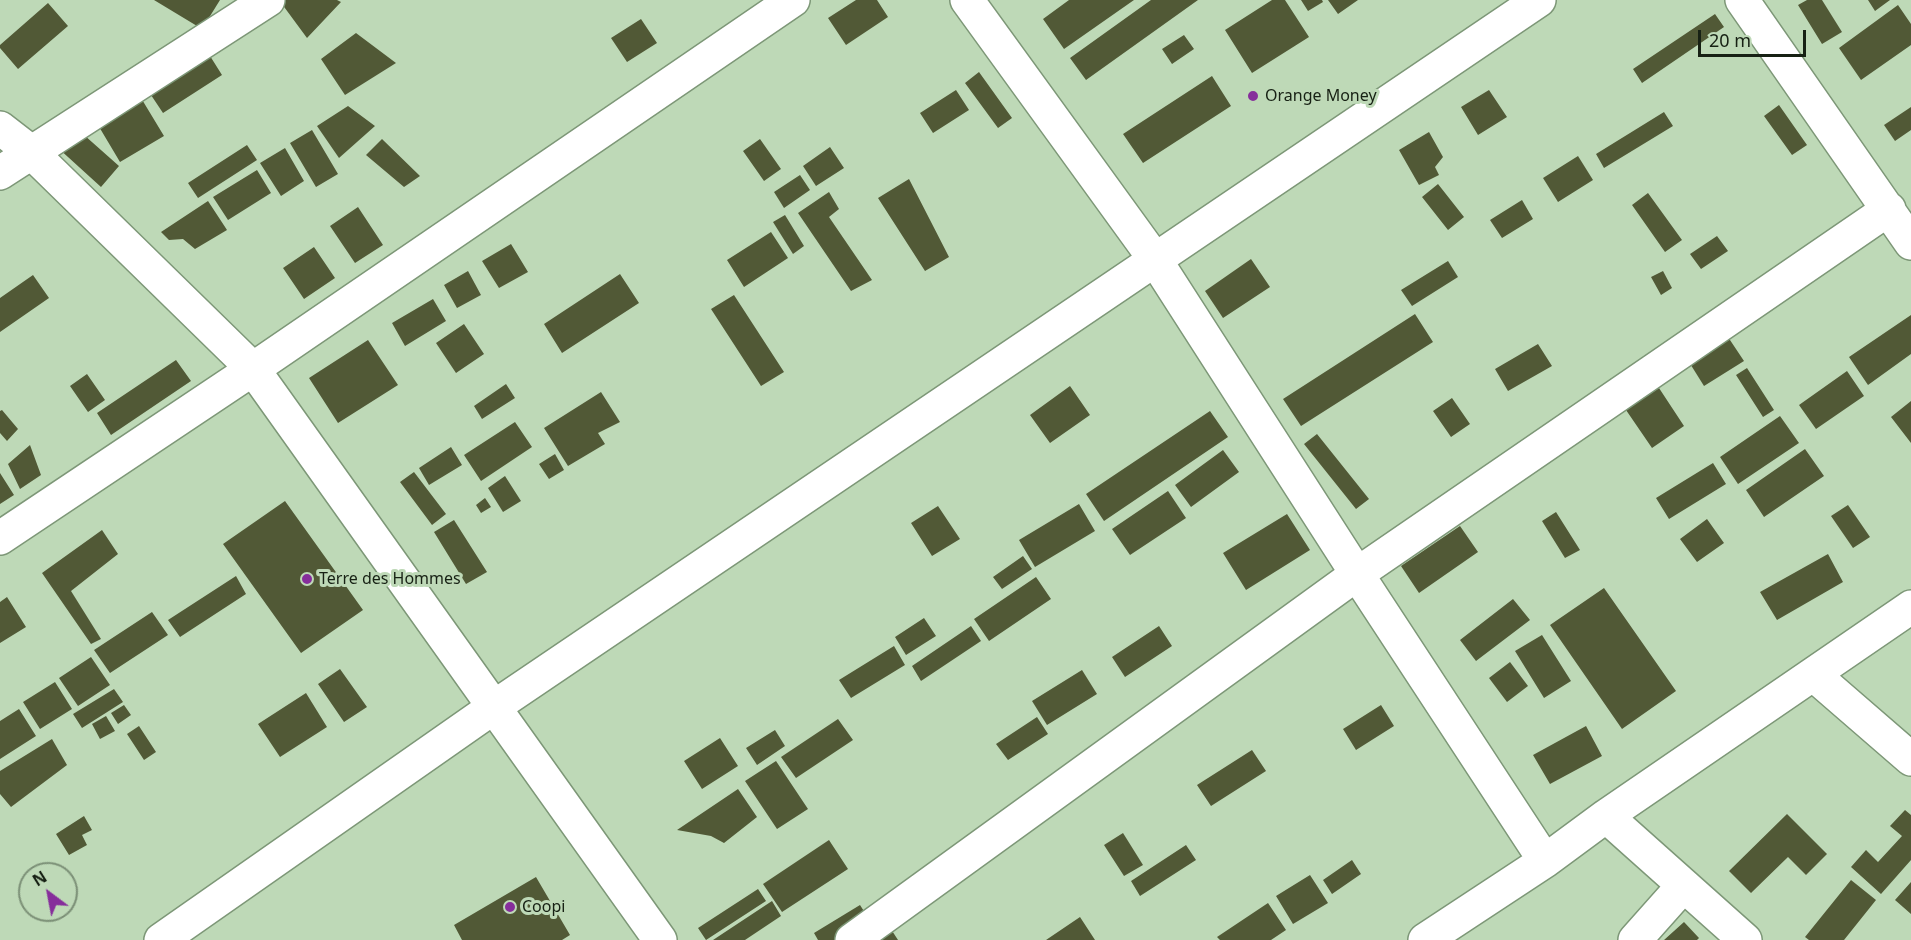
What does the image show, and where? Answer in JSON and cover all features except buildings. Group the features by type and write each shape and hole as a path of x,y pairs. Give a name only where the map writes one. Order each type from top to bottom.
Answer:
{"street":[{"path":"0,173 268,0"},
{"path":"0,538 253,369 793,0"},
{"path":"967,0 1155,258 1357,574 1545,861"},
{"path":"161,940 494,707 1539,0"},
{"path":"1742,0 1911,243"},
{"path":"0,128 31,152 253,369 660,940"},
{"path":"852,940 1357,574 1889,209"},
{"path":"1425,940 1545,861 1606,816 1911,607"},
{"path":"1814,675 1911,759"},
{"path":"1606,816 1744,940"},
{"path":"1635,940 1683,886"}],"place":[{"name":"Orange Money","path":"1253,96"},
{"name":"Terre des Hommes","path":"307,579"},
{"name":"Coopi","path":"510,907"}]}
